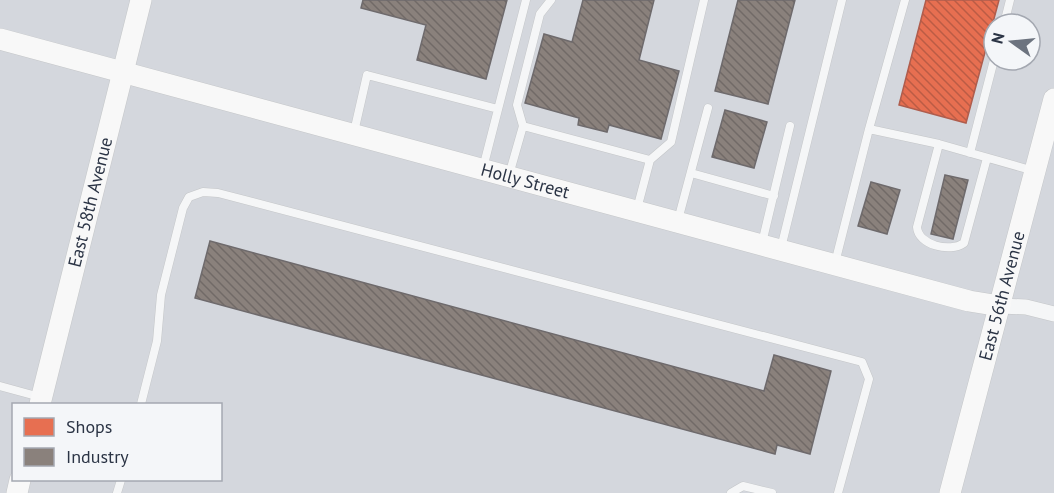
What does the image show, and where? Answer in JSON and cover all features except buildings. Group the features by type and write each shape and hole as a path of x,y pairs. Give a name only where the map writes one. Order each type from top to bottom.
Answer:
{"street":[{"name":"East 58th Avenue","path":"41,401 141,0"},
{"name":"Holly Street","path":"0,39 835,264 1000,306 1026,307 1054,314"},
{"name":"East 56th Avenue","path":"950,493 1053,110"}],"lane":[{"path":"483,170 526,0"},
{"path":"509,176 523,126 517,105 540,14 551,0"},
{"path":"637,211 650,160 671,142 704,0"},
{"path":"771,247 842,0"},
{"path":"835,264 905,0"},
{"path":"970,153 991,72"},
{"path":"353,135 367,75 498,109"},
{"path":"678,222 708,108"},
{"path":"523,126 650,160"},
{"path":"771,247 774,196 790,126"},
{"path":"869,129 939,144 1035,171"},
{"path":"939,144 917,227 918,234 923,240 949,248 964,243 987,158"},
{"path":"691,173 774,196"},
{"path":"142,403 157,341 160,295 183,208 189,197 203,192 218,193 862,362 869,379 838,493"},
{"path":"0,386 41,401"},
{"path":"731,493 743,486 772,493"}],"shaded area":[{"path":"0,0 1054,0 1054,493 0,493"}]}
